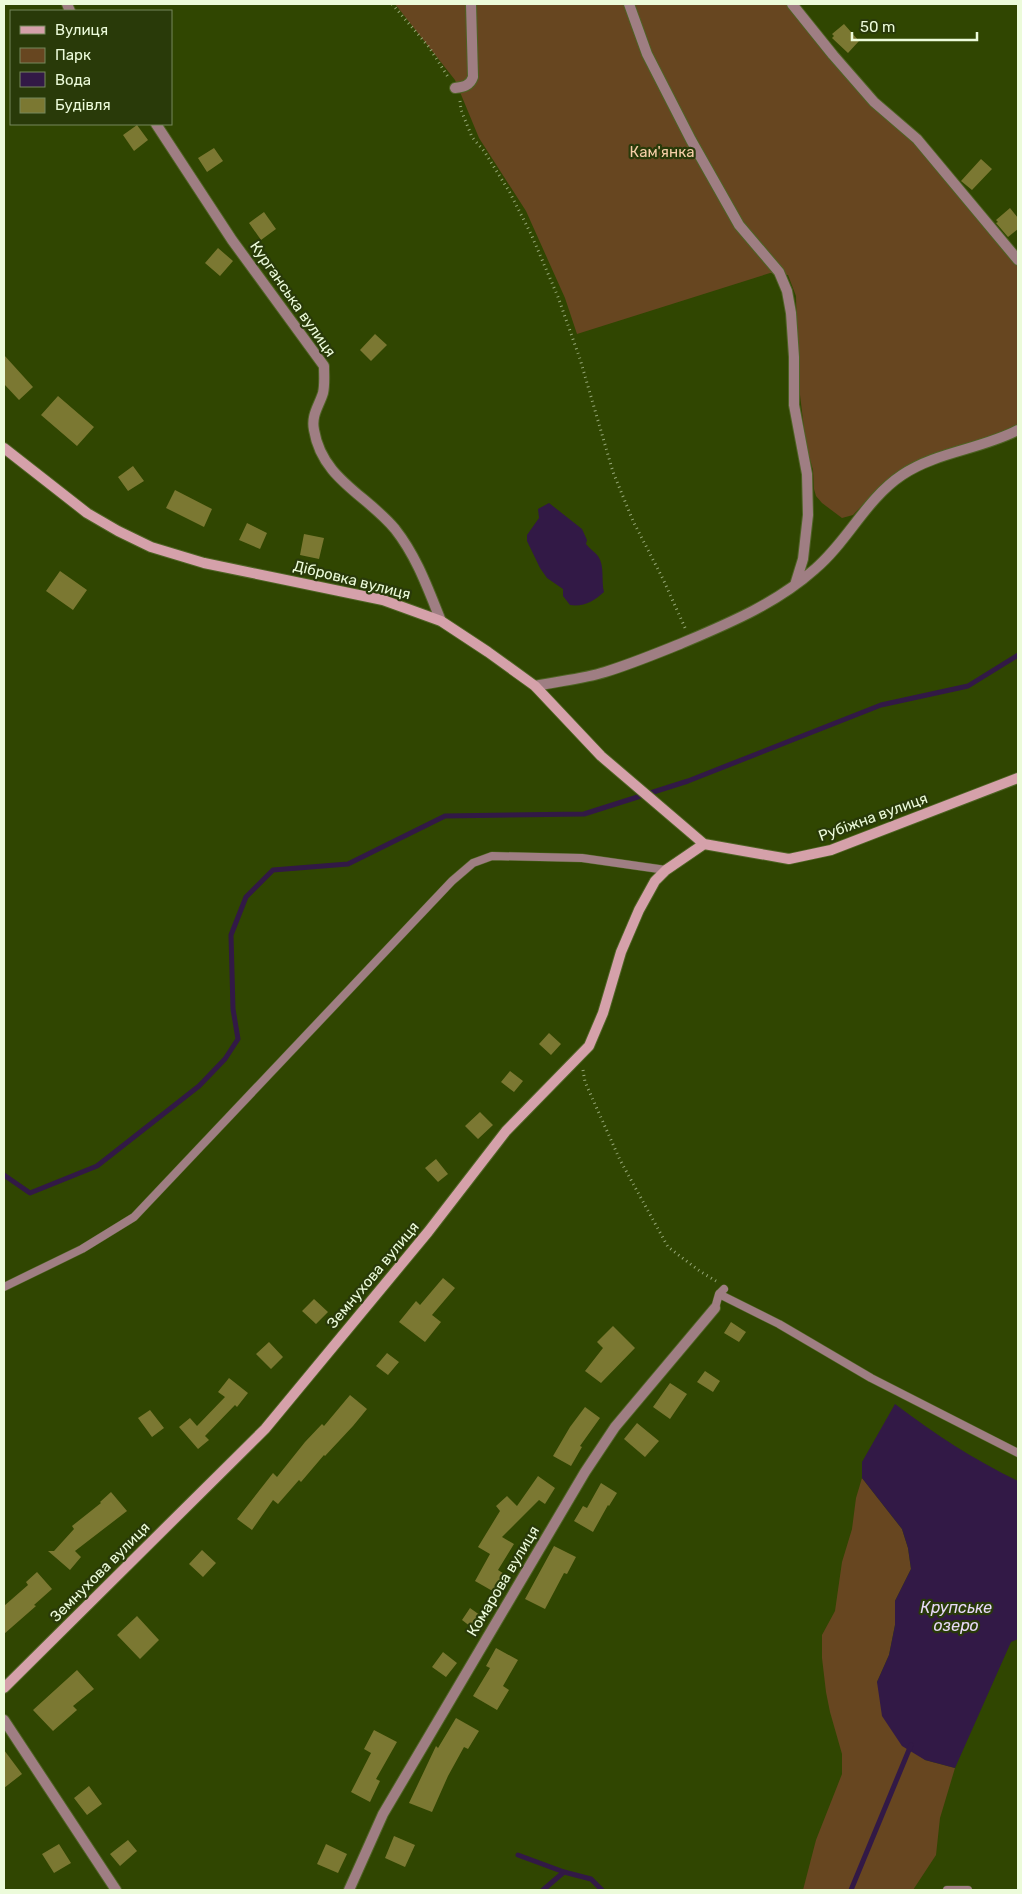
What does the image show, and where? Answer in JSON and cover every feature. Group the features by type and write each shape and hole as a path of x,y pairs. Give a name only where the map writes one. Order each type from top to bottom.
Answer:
{"street":[{"path":"455,88 467,86 472,82 473,77 471,4"},
{"path":"630,4 647,54 691,140 739,224 779,272 787,291 792,331 794,406 806,474 808,515 803,559 795,585"},
{"path":"792,4 868,95 916,139 1018,260"},
{"name":"Курганська вулиця","path":"157,125 232,240 324,366 322,394 316,406 313,428 318,446 341,481 394,528 410,550 424,576 441,622"},
{"path":"535,686 604,672 690,640 740,618 795,585 816,569 837,548 873,501 914,467 971,449 1018,430"},
{"name":"Дібровка вулиця","path":"4,448 87,514 151,547 204,563 383,600 441,622 488,652 535,686 601,756 704,844"},
{"name":"Рубіжна вулиця","path":"704,844 789,859 831,850 1018,778"},
{"name":"Земнухова вулиця","path":"4,1688 265,1429 428,1232 506,1131 589,1046 603,1014 621,952 654,882 666,870 704,844"},
{"name":"Комарова вулиця","path":"349,1890 383,1814 585,1472 615,1427 715,1308"},
{"path":"4,1720 116,1890"}],"lane":[{"path":"4,1287 82,1249 134,1217 452,882 473,863 492,856 582,858 666,870"},
{"path":"715,1308 721,1292 871,1378 1018,1453"},
{"path":"947,1890 968,1890"}],"path":[{"path":"392,4 429,48 455,88 472,137 484,151 510,190 531,234 558,297 580,359 613,472 633,521 663,579 690,640"},
{"path":"582,1054 585,1082 620,1160 668,1247 700,1272 724,1286 721,1292"}],"green space":[{"name":"Кам'янка","path":"395,4 788,4 914,142 1018,266 1018,424 1001,432 913,463 895,474 853,515 842,518 822,503 816,496 814,489 813,470 806,445 798,378 796,296 788,275 770,273 577,334 565,298 526,211 479,138 455,80"},
{"path":"862,1478 902,1529 908,1548 911,1569 895,1601 895,1625 889,1655 877,1682 925,1760 955,1768 940,1818 936,1855 913,1890 803,1890 816,1840 842,1774 842,1754 826,1692 822,1658 822,1635 835,1611 842,1562 852,1529 856,1498"}],"water":[{"path":"549,503 582,529 587,540 586,544 600,560 604,592 588,603 570,605 563,596 563,589 547,578 540,568 527,541 527,535 539,518 538,509"},
{"name":"Крупське озеро","path":"895,1404 955,1446 1018,1481 1018,1639 1011,1642 955,1768 925,1760 902,1746 882,1716 877,1682 889,1655 895,1625 895,1601 911,1569 908,1548 902,1529 862,1478 862,1462"}],"building":[{"path":"844,24 859,41 848,53 832,38 834,36 832,34"},
{"path":"137,125 148,140 134,151 123,135"},
{"path":"214,148 223,161 207,172 198,158"},
{"path":"981,159 992,169 972,190 961,181"},
{"path":"1010,208 1018,218 1018,229 1008,237 996,223 998,222 996,220"},
{"path":"264,212 276,229 261,240 249,223"},
{"path":"218,248 233,261 220,276 205,263"},
{"path":"375,334 387,345 371,361 360,350"},
{"path":"4,355 33,387 19,400 4,384"},
{"path":"58,396 94,427 77,446 41,415"},
{"path":"133,466 144,481 128,491 118,477"},
{"path":"175,490 212,509 204,527 166,508"},
{"path":"247,523 267,533 260,549 239,540"},
{"path":"304,534 324,538 319,559 300,555"},
{"path":"60,571 87,590 73,610 46,591"},
{"path":"549,1033 561,1044 551,1055 539,1044"},
{"path":"510,1071 523,1081 514,1092 501,1082"},
{"path":"480,1112 493,1125 478,1139 465,1126"},
{"path":"436,1159 448,1174 438,1182 425,1168"},
{"path":"443,1278 455,1288 432,1315 441,1322 425,1342 399,1322 416,1301 420,1305"},
{"path":"314,1299 328,1312 316,1324 302,1311"},
{"path":"731,1322 746,1332 739,1342 724,1333"},
{"path":"613,1326 635,1348 601,1383 585,1371 603,1348 597,1342"},
{"path":"269,1342 283,1357 271,1369 256,1354"},
{"path":"387,1353 399,1362 388,1375 376,1366"},
{"path":"705,1371 720,1381 713,1392 697,1382"},
{"path":"229,1378 248,1393 237,1407 235,1405 205,1436 209,1440 198,1449 179,1427 190,1418 197,1426 225,1397 218,1392"},
{"path":"670,1383 687,1394 670,1419 653,1407"},
{"path":"350,1395 367,1409 353,1426 278,1504 273,1500 252,1530 237,1519 273,1473 277,1477 305,1442 322,1424 324,1426"},
{"path":"585,1407 600,1418 580,1446 582,1447 571,1466 553,1456 570,1427"},
{"path":"150,1410 164,1428 152,1437 138,1418"},
{"path":"637,1423 659,1441 645,1457 624,1439"},
{"path":"538,1476 555,1488 545,1504 539,1500 502,1537 514,1544 498,1570 506,1575 496,1593 475,1581 490,1554 478,1547 500,1511 496,1506 507,1496 517,1506"},
{"path":"601,1483 617,1493 593,1532 574,1521 583,1506 587,1508"},
{"path":"111,1492 127,1511 75,1551 81,1557 70,1570 48,1551 54,1551 74,1529 72,1526 101,1503"},
{"path":"554,1546 576,1557 567,1574 564,1573 545,1609 525,1599"},
{"path":"202,1550 216,1563 203,1577 189,1564"},
{"path":"37,1572 52,1589 4,1634 4,1606 28,1585 26,1582"},
{"path":"470,1608 484,1618 475,1630 462,1620"},
{"path":"137,1616 159,1640 140,1659 117,1635"},
{"path":"496,1648 518,1660 503,1686 509,1690 497,1710 473,1696 490,1668 486,1666"},
{"path":"443,1652 457,1663 446,1677 432,1667"},
{"path":"77,1670 94,1689 73,1706 77,1710 53,1731 33,1710"},
{"path":"456,1718 479,1731 468,1749 464,1747 448,1776 432,1812 409,1803 436,1746 438,1748"},
{"path":"374,1730 397,1742 376,1779 380,1781 370,1802 351,1792 371,1753 364,1749"},
{"path":"4,1750 22,1774 4,1788"},
{"path":"89,1786 102,1804 87,1815 74,1798"},
{"path":"394,1836 415,1845 405,1867 385,1858"},
{"path":"128,1840 137,1851 120,1866 110,1854"},
{"path":"59,1844 71,1863 54,1873 42,1854"},
{"path":"326,1844 347,1854 338,1873 317,1864"}],"waterway":[{"path":"4,1175 30,1193 97,1166 199,1086 225,1059 238,1039 233,1009 231,935 246,897 273,870 348,864 445,816 584,814 688,781 881,705 968,686 1018,655"},
{"path":"851,1890 911,1745"},
{"path":"518,1855 564,1872 591,1879 602,1890"},
{"path":"543,1890 564,1872"}]}
